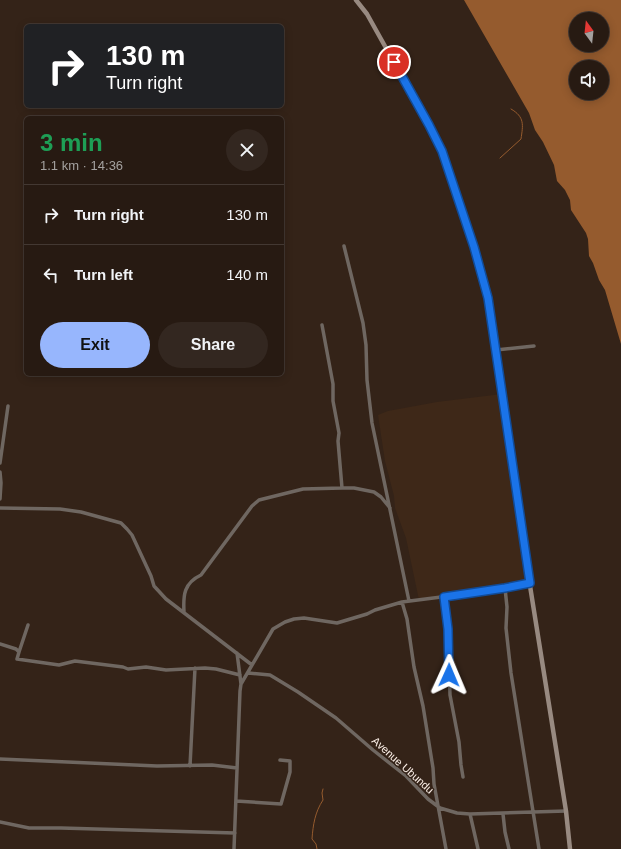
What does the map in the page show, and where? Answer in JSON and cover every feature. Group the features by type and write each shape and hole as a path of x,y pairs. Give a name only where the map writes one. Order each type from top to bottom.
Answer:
{"street":[{"path":"356,0 367,14 442,151 474,247 488,298 530,583 566,811 570,849"},
{"path":"344,246 366,338 366,368 372,423 409,601"},
{"path":"322,325 333,384 333,401 339,433 338,441 342,488"},
{"path":"496,350 534,346"},
{"path":"0,463 8,406"},
{"path":"0,472 0,499"},
{"path":"184,612 183,599 187,586 193,578 201,574 252,506 259,500 304,489 354,488 374,492 381,497 390,509"},
{"path":"0,508 60,509 81,512 121,523 132,535 151,576 154,586 166,599 252,665"},
{"path":"234,849 240,691 252,665 273,629 284,622 294,619 304,618 337,623 402,602 505,588 530,583"},
{"path":"505,588 507,607 506,628 511,673 539,849"},
{"path":"444,597 448,629 450,695 458,736 463,777"},
{"path":"402,602 407,619 446,849"},
{"path":"28,625 17,659 59,665 75,661 123,667 128,669 146,667 166,670 195,668 216,669 240,675"},
{"path":"0,644 16,649 19,652"},
{"path":"237,653 242,684"},
{"path":"190,766 195,668"},
{"name":"Avenue Ubundu","path":"248,673 270,675 317,704 406,776 428,799 440,808 457,813 470,814 566,811"},
{"path":"0,758 157,766 212,765 237,768"},
{"path":"236,801 281,804 290,772 290,761 280,760"},
{"path":"470,814 478,849"},
{"path":"503,814 509,849"},
{"path":"0,822 28,828 235,833"}],"shaded area":[{"path":"464,0 621,0 621,344 605,290 589,256 588,239 586,233 571,210 570,200 565,190 557,181 554,165 543,142 535,130 529,113"},
{"path":"502,394 530,582 419,600 406,538 395,508 394,496 385,461 378,415 388,411 437,402"}],"waterway":[{"path":"500,158 521,139 521,118 511,109"},
{"path":"317,849 316,844 312,839 312,834 316,814 323,800 323,789"}],"route":[{"path":"394,62 442,151 474,247 488,298 493,322 502,396 530,583 444,597 448,629 449,675"}]}
